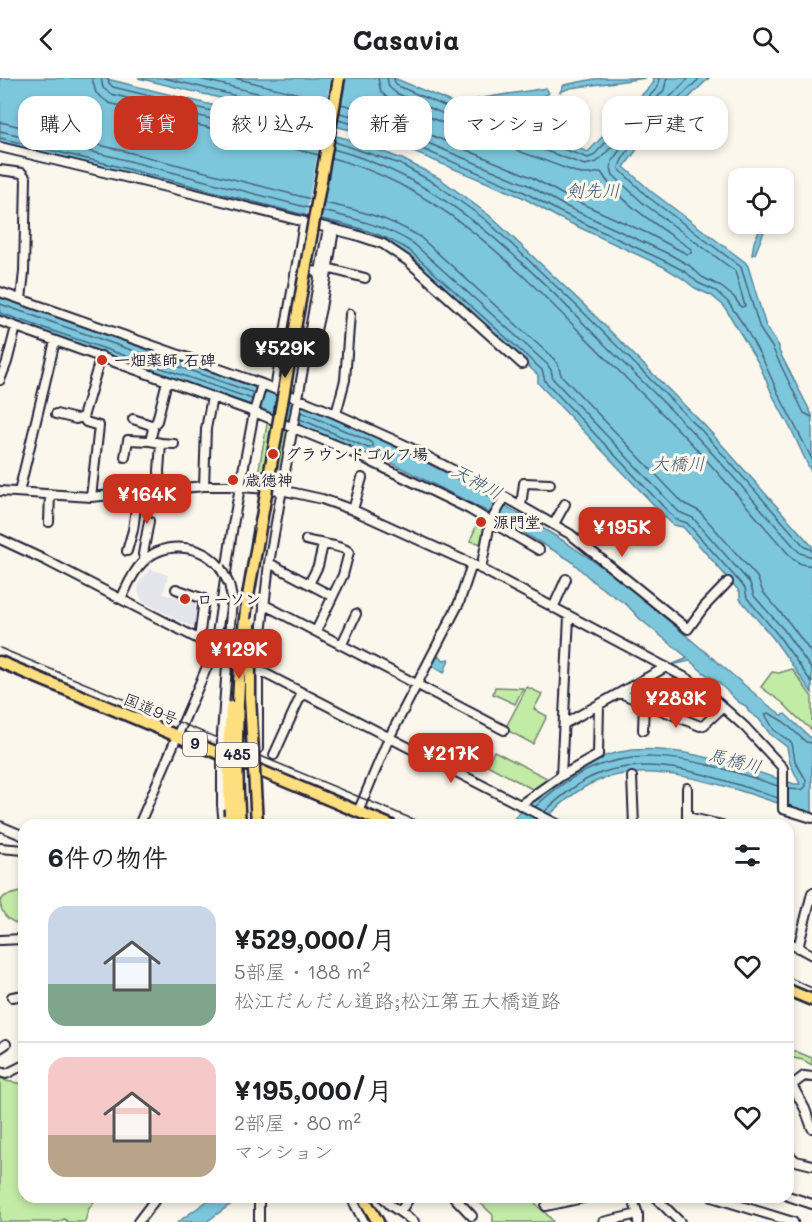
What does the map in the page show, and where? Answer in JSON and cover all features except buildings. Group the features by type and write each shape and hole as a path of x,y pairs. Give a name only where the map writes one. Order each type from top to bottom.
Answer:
{"highway":[{"name":"485","path":"240,819 237,770 238,685 245,613 339,78"},
{"path":"255,555 249,659 257,819"},
{"name":"国道9号","path":"0,662 358,812 367,819"},
{"path":"228,819 229,734 232,694 238,685"},
{"path":"794,992 812,1000"},
{"path":"367,1203 378,1222"}],"street":[{"path":"0,147 195,194 374,241 398,253 522,364"},
{"path":"0,170 22,173 26,178 24,272 21,299"},
{"path":"275,389 304,222"},
{"path":"305,359 309,358 321,308 333,236 328,230"},
{"path":"258,749 258,670 268,563 328,230"},
{"path":"296,268 317,272 319,279"},
{"path":"327,272 331,269 365,278"},
{"path":"0,292 261,386 275,389 414,450 554,524 596,554 688,629 704,607 728,582"},
{"path":"336,414 345,380 350,314"},
{"path":"0,321 293,426 371,460 469,509 539,550"},
{"path":"0,380 16,327"},
{"path":"19,492 55,341"},
{"path":"91,497 99,426 86,422 83,417 101,357"},
{"path":"150,441 152,427 157,422 167,381"},
{"path":"144,819 216,648 240,487 261,386"},
{"path":"204,486 206,429 212,397"},
{"path":"56,414 76,420 83,417"},
{"path":"133,419 150,424 152,427"},
{"path":"125,457 128,440 174,444"},
{"path":"160,490 161,443"},
{"path":"353,510 362,478"},
{"path":"521,507 524,483 550,484"},
{"path":"0,491 91,497 204,486 240,487 281,490 316,497 353,510 482,569 697,685 745,727 783,768 783,808 812,818"},
{"path":"127,550 133,530 138,492"},
{"path":"49,522 50,494"},
{"path":"482,569 491,522 505,498"},
{"path":"554,524 565,504"},
{"path":"145,560 143,554 149,521"},
{"path":"0,539 16,545 547,819"},
{"path":"306,540 323,545 341,546 349,552 343,575 316,631"},
{"path":"309,584 318,566 323,545"},
{"path":"121,599 135,571 145,560 166,549 186,548 204,554 220,567 229,584 232,598 221,752 222,805 227,819"},
{"path":"268,563 332,596"},
{"path":"358,812 389,738 459,603 472,564"},
{"path":"553,608 566,579"},
{"path":"176,590 204,599 199,640"},
{"path":"263,604 504,730"},
{"path":"342,644 356,614"},
{"path":"561,776 569,617"},
{"path":"564,724 666,667"},
{"path":"274,755 302,693"},
{"path":"620,693 700,726 723,707"},
{"path":"643,730 644,702"},
{"path":"521,806 528,797 598,755 599,705"},
{"path":"632,777 634,819"},
{"path":"687,788 687,819"},
{"path":"0,826 18,834"},
{"path":"0,848 18,850"},
{"path":"798,948 812,893"},
{"path":"0,940 18,939"},
{"path":"794,946 812,955"},
{"path":"12,997 18,996"},
{"path":"0,1072 6,1074 18,1068"},
{"path":"794,1084 804,1076 812,1077"},
{"path":"794,1093 805,1110 812,1128"},
{"path":"794,1159 812,1165"},
{"path":"794,1198 812,1204"},
{"path":"138,1222 152,1203"},
{"path":"259,1203 259,1222"},
{"path":"354,1203 364,1222"},
{"path":"388,1203 414,1222"},
{"path":"400,1212 406,1203"},
{"path":"460,1203 472,1216"},
{"path":"546,1206 560,1203"},
{"path":"603,1222 638,1218 634,1203"},
{"path":"661,1203 680,1222"},
{"path":"731,1203 793,1222"}],"shaded area":[{"path":"150,569 168,575 163,594 176,597 179,593 199,599 201,602 198,627 194,628 142,601 138,591 139,583"}],"green space":[{"name":"グラウンドゴルフ場","path":"268,419 289,428 280,480 276,485 256,485"},
{"path":"480,517 487,524 483,544 470,541"},
{"path":"792,669 812,697 812,730 784,704 761,687 772,672 779,673"},
{"path":"495,687 523,688 515,704 493,694"},
{"path":"527,687 542,694 534,709 547,716 533,744 505,729"},
{"path":"494,751 549,779 534,790 487,765"},
{"path":"18,893 18,924 2,911 0,901 5,896"},
{"path":"794,1050 812,1058 812,1065 794,1058"},
{"path":"0,1076 6,1081 18,1083 18,1203 93,1203 88,1210 85,1222 68,1222 64,1219 59,1222 0,1222"},
{"path":"480,1203 535,1203 553,1222 493,1222 493,1215"}],"water":[{"name":"大橋川","path":"0,78 103,78 175,96 114,96 114,150 198,150 198,102 210,105 210,150 336,150 336,136 348,139 348,150 378,150 439,178 490,216 583,304 706,427 812,546 812,693 773,638 740,599 740,592 683,527 673,525 538,383 538,375 407,255 391,245 23,150 102,150 102,96 18,96 18,149 0,144"},
{"name":"剣先川","path":"138,78 394,78 444,99 444,150 583,150 588,152 602,137 602,150 637,150 624,167 652,192 748,266 766,327 779,346 779,351 812,415 812,474 759,364 724,306 712,296 695,288 664,267 557,217 522,197 409,150 432,150 432,96 348,96 348,129 336,126 336,96 212,96"},
{"path":"600,78 646,78 570,88 560,92 564,85"},
{"name":"剣先川","path":"652,78 709,78 690,96 641,96 654,82"},
{"path":"546,88 549,93 544,96 496,96"},
{"path":"758,234 763,234 755,254 752,255"},
{"name":"天神川","path":"0,297 282,397 372,435 476,488 562,540 617,577 768,705 782,715 785,714 812,739 812,814 705,781 676,775 648,773 622,774 597,781 566,800 545,819 514,819 554,784 594,761 620,752 644,749 696,755 800,784 790,763 787,747 770,734 746,706 738,702 718,682 690,661 671,665 688,658 640,619 627,605 596,584 570,560 492,514 380,457 367,455 262,409 261,411 254,406 0,318"},
{"path":"438,656 443,660 449,659 444,673 431,665"},
{"path":"205,1203 233,1203 206,1222 178,1222"}],"pier":[{"path":"331,78 343,78 336,117 336,96 328,96"},
{"path":"318,150 330,150 317,224 305,221"}],"railway":[{"path":"0,648 413,819"},
{"path":"794,980 812,988"}],"place":[{"name":"一畑薬師 石碑","path":"102,360"},
{"name":"グラウンドゴルフ場","path":"273,454"},
{"name":"歳徳神","path":"233,480"},
{"name":"源門堂","path":"481,522"},
{"name":"ローソン","path":"185,599"}],"water label":[{"name":"馬橋川","path":"735,761"}]}
